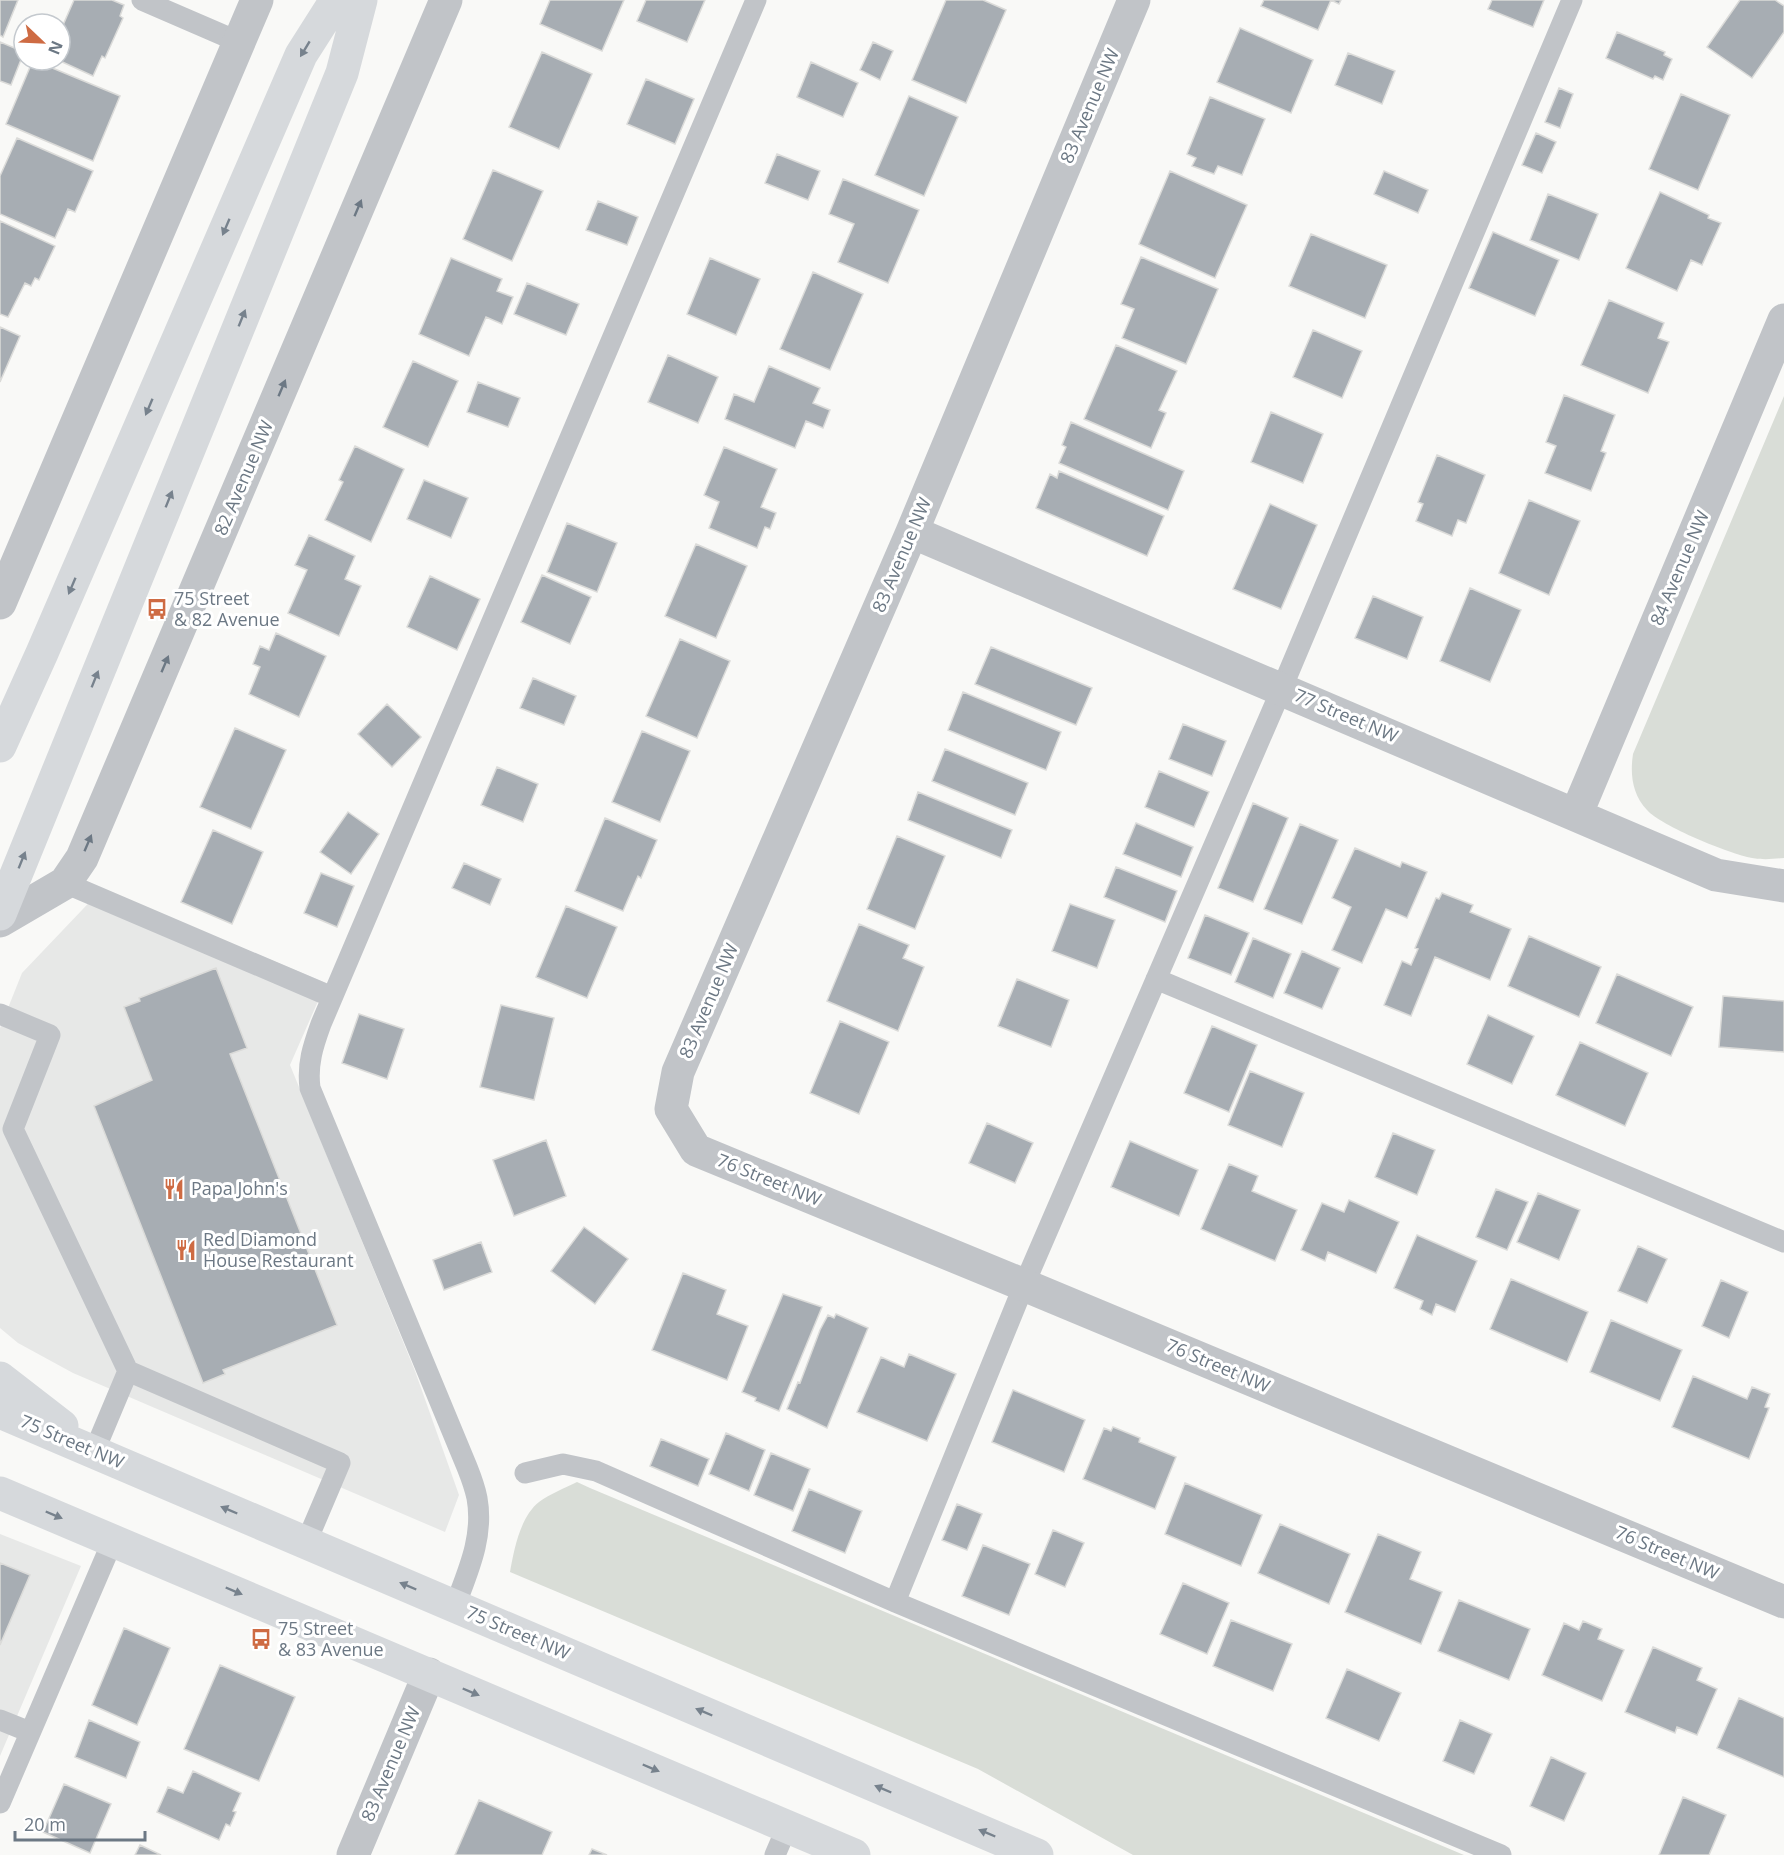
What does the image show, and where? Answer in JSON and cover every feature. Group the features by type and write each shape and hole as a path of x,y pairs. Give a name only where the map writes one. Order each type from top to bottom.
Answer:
{"main road":[{"path":"0,746 301,55 336,0"},
{"path":"0,914 342,72 361,0"},
{"path":"0,1378 94,1452"},
{"name":"75 Street NW","path":"0,1412 1037,1855"},
{"path":"0,1492 429,1674 782,1841 854,1855"}],"street":[{"path":"0,603 257,0"},
{"name":"82 Avenue NW","path":"0,921 64,883 82,858 446,0"},
{"name":"83 Avenue NW","path":"671,1109 678,1072 912,532 1134,0"},
{"name":"84 Avenue NW","path":"1576,815 1784,320"},
{"name":"77 Street NW","path":"912,532 1716,875 1784,886"},
{"name":"76 Street NW","path":"671,1109 696,1150 1784,1602"},
{"name":"83 Avenue NW","path":"352,1855 429,1674"}],"lane":[{"path":"142,0 239,42"},
{"path":"455,1606 476,1550 479,1523 477,1498 463,1456 310,1088 308,1071 310,1056 332,997 756,0"},
{"path":"895,1602 1024,1285 1282,688 1572,0"},
{"path":"64,883 332,997"},
{"path":"1156,979 1784,1242"},
{"path":"0,1014 50,1035 13,1129 128,1371 340,1463 306,1543"},
{"path":"94,1452 128,1371"},
{"path":"525,1473 563,1464 596,1471 895,1602 1501,1855"},
{"path":"0,1803 113,1540"},
{"path":"0,1720 30,1732"}],"shaded area":[{"path":"1784,396 1784,858 1760,859 1713,845 1666,824 1647,810 1635,791 1632,761"},
{"path":"102,889 326,983 290,1065 415,1371 459,1495 445,1532 73,1373 18,1343 0,1328 0,1028 22,973"},
{"path":"577,1482 1464,1855 1133,1855 978,1769 510,1572 519,1534 532,1508 548,1496"},
{"path":"0,1534 81,1566 0,1756"}],"building":[{"path":"0,0 18,0 3,37 0,35"},
{"path":"74,0 112,0 124,5 120,16 123,18 105,58 102,56 93,76 72,66 72,12 69,12"},
{"path":"550,0 624,0 602,51 540,24"},
{"path":"646,0 705,0 687,42 637,21"},
{"path":"946,0 983,0 1006,10 966,103 912,80"},
{"path":"1264,0 1331,0 1318,30 1261,6"},
{"path":"1492,0 1544,0 1533,27 1488,9"},
{"path":"1740,0 1775,0 1784,6 1784,32 1752,78 1707,47"},
{"path":"1240,28 1313,60 1291,113 1217,82"},
{"path":"1617,32 1665,52 1664,55 1672,59 1663,80 1655,76 1653,79 1606,58"},
{"path":"0,42 12,47 12,72 16,72 11,85 0,81"},
{"path":"873,42 893,51 880,80 860,70"},
{"path":"542,52 592,74 559,149 509,127"},
{"path":"1348,53 1395,71 1382,104 1335,85"},
{"path":"811,62 858,83 843,117 797,97"},
{"path":"28,72 62,72 120,96 93,161 6,124"},
{"path":"646,79 694,99 675,144 627,124"},
{"path":"1559,88 1573,94 1560,128 1545,122"},
{"path":"1681,94 1730,115 1698,190 1649,169"},
{"path":"909,96 958,117 924,196 875,175"},
{"path":"1210,97 1265,119 1242,175 1218,166 1214,174 1192,166 1196,158 1187,154"},
{"path":"1536,133 1556,142 1542,173 1522,165"},
{"path":"17,138 93,171 75,212 68,209 55,238 0,214 0,176"},
{"path":"777,154 820,171 808,200 765,183"},
{"path":"493,170 543,191 512,261 463,239"},
{"path":"1170,171 1247,205 1215,278 1139,244"},
{"path":"1384,171 1428,190 1418,213 1374,194"},
{"path":"843,179 919,210 888,283 838,262 854,224 829,214"},
{"path":"1660,192 1721,223 1702,265 1691,260 1677,291 1626,268"},
{"path":"1548,194 1598,214 1579,260 1530,240"},
{"path":"598,201 638,217 627,245 586,230"},
{"path":"0,221 55,246 39,280 35,278 31,286 25,283 8,317 0,314"},
{"path":"1493,232 1559,260 1535,316 1469,288"},
{"path":"1311,234 1387,265 1365,318 1289,286"},
{"path":"1141,257 1218,289 1186,364 1122,338 1134,309 1121,304"},
{"path":"451,258 502,279 497,291 513,297 502,324 486,317 469,356 419,334"},
{"path":"710,258 760,279 736,335 687,314"},
{"path":"813,272 863,294 830,370 780,349"},
{"path":"527,283 579,304 566,335 514,314"},
{"path":"1609,300 1664,323 1658,338 1669,342 1648,393 1581,365"},
{"path":"0,327 20,336 0,382"},
{"path":"1313,330 1362,351 1342,398 1293,377"},
{"path":"1116,345 1177,371 1159,410 1166,413 1151,448 1084,419"},
{"path":"668,355 718,377 698,423 648,402"},
{"path":"413,361 458,381 428,447 383,427"},
{"path":"769,366 820,388 813,403 830,410 823,428 806,421 795,448 725,419 734,394 754,402"},
{"path":"478,382 520,398 508,427 467,412"},
{"path":"1564,395 1615,415 1601,451 1606,453 1591,491 1545,473 1556,446 1546,442"},
{"path":"1271,412 1323,434 1303,483 1251,462"},
{"path":"1071,422 1184,471 1168,510 1059,463 1066,447 1062,445"},
{"path":"355,446 404,469 371,542 325,520 343,482 339,480"},
{"path":"724,447 777,469 761,507 776,513 770,529 765,527 757,548 709,528 719,502 704,495"},
{"path":"1437,455 1485,475 1466,523 1458,520 1452,536 1416,521 1423,504 1418,502"},
{"path":"1059,471 1164,516 1147,556 1036,508 1050,474 1057,478"},
{"path":"424,480 468,498 451,538 407,519"},
{"path":"1529,500 1580,521 1549,595 1499,573"},
{"path":"1270,504 1317,525 1281,609 1233,589"},
{"path":"567,523 617,543 597,592 547,572"},
{"path":"309,535 355,556 345,579 361,586 339,636 288,613 307,570 295,565"},
{"path":"696,544 747,566 716,638 665,616"},
{"path":"542,575 591,597 570,644 521,622"},
{"path":"430,576 480,599 457,650 407,627"},
{"path":"1470,588 1521,610 1490,682 1440,661"},
{"path":"1373,596 1423,617 1407,659 1355,638"},
{"path":"276,633 326,656 299,717 249,694 260,667 253,664 260,646 269,650"},
{"path":"680,639 730,661 697,738 646,716"},
{"path":"991,647 1092,688 1076,725 975,684"},
{"path":"533,678 576,696 564,725 520,708"},
{"path":"963,692 1061,732 1046,770 948,730"},
{"path":"387,704 421,737 392,767 358,734"},
{"path":"1183,724 1226,741 1212,776 1169,759"},
{"path":"235,728 286,750 251,829 200,807"},
{"path":"642,731 690,751 660,822 612,802"},
{"path":"945,749 1028,783 1015,815 932,781"},
{"path":"497,767 538,784 523,822 481,805"},
{"path":"1159,771 1209,792 1194,827 1145,807"},
{"path":"918,792 1012,830 1001,858 908,820"},
{"path":"1253,803 1288,818 1253,902 1218,888"},
{"path":"348,812 379,834 351,874 320,852"},
{"path":"605,818 657,840 641,878 638,876 623,911 575,891"},
{"path":"1136,823 1193,847 1181,877 1123,854"},
{"path":"1300,824 1338,840 1302,924 1264,909"},
{"path":"213,830 263,852 232,924 181,902"},
{"path":"897,836 945,856 915,929 867,909"},
{"path":"1355,848 1400,867 1402,862 1427,872 1407,918 1386,909 1362,963 1332,950 1351,907 1332,898"},
{"path":"464,863 501,879 490,905 452,888"},
{"path":"1116,867 1177,891 1165,922 1104,897"},
{"path":"321,873 354,886 337,927 304,913"},
{"path":"1442,893 1473,905 1470,912 1511,929 1490,980 1435,957 1411,1016 1384,1005 1402,961 1411,965 1418,949 1415,948 1436,898 1439,899"},
{"path":"1070,904 1115,920 1097,968 1052,951"},
{"path":"566,906 617,927 587,998 536,977"},
{"path":"1205,915 1249,933 1231,975 1188,958"},
{"path":"859,924 909,945 903,958 924,967 898,1031 827,1001"},
{"path":"1529,936 1601,967 1579,1017 1508,986"},
{"path":"1253,938 1291,954 1273,998 1235,982"},
{"path":"1302,951 1340,968 1322,1009 1284,993"},
{"path":"216,968 247,1048 230,1054 337,1325 223,1370 225,1374 203,1383 94,1106 152,1080 124,1007 140,1001 139,998"},
{"path":"1617,974 1693,1007 1671,1056 1596,1023"},
{"path":"1017,979 1069,1000 1051,1047 998,1026"},
{"path":"1723,996 1784,1001 1784,1052 1719,1047"},
{"path":"501,1005 554,1018 534,1100 480,1087"},
{"path":"359,1014 404,1029 387,1079 342,1063"},
{"path":"1488,1015 1534,1036 1512,1084 1467,1064"},
{"path":"840,1021 889,1042 859,1114 810,1093"},
{"path":"1212,1026 1257,1045 1229,1112 1184,1093"},
{"path":"1580,1042 1648,1073 1625,1126 1556,1095"},
{"path":"1250,1071 1304,1093 1282,1147 1228,1125"},
{"path":"987,1123 1033,1143 1015,1183 969,1163"},
{"path":"1393,1133 1435,1150 1417,1195 1375,1177"},
{"path":"546,1140 566,1196 514,1216 493,1160"},
{"path":"1130,1141 1198,1170 1179,1216 1111,1187"},
{"path":"1229,1164 1258,1176 1252,1191 1297,1210 1275,1261 1201,1229"},
{"path":"1496,1189 1528,1202 1507,1250 1476,1237"},
{"path":"1538,1193 1580,1210 1559,1260 1517,1242"},
{"path":"1349,1200 1399,1222 1376,1273 1328,1252 1325,1261 1301,1250 1322,1203 1344,1212"},
{"path":"584,1227 628,1259 595,1304 551,1271"},
{"path":"1417,1235 1477,1261 1455,1312 1436,1304 1432,1315 1420,1309 1423,1301 1394,1288"},
{"path":"481,1242 492,1272 444,1290 433,1260"},
{"path":"1638,1246 1667,1259 1647,1303 1618,1291"},
{"path":"683,1273 726,1290 717,1314 748,1326 727,1380 652,1350"},
{"path":"1511,1279 1588,1312 1567,1362 1490,1329"},
{"path":"1721,1280 1748,1292 1729,1338 1702,1326"},
{"path":"783,1294 822,1307 779,1411 755,1401 756,1398 742,1392"},
{"path":"836,1314 868,1328 827,1428 787,1409 798,1382 800,1383 820,1330 828,1315 834,1318"},
{"path":"1611,1320 1682,1350 1660,1401 1590,1372"},
{"path":"909,1354 956,1374 927,1441 857,1412 881,1357 904,1367"},
{"path":"1693,1376 1747,1399 1752,1387 1770,1394 1765,1407 1769,1408 1749,1459 1672,1427"},
{"path":"1013,1390 1085,1420 1064,1472 992,1442"},
{"path":"1113,1427 1140,1438 1139,1442 1176,1457 1155,1509 1083,1479 1104,1428 1111,1431"},
{"path":"726,1433 765,1450 749,1491 709,1474"},
{"path":"661,1439 709,1459 698,1486 650,1466"},
{"path":"771,1453 810,1469 793,1511 754,1495"},
{"path":"1185,1483 1262,1515 1241,1566 1165,1534"},
{"path":"809,1489 862,1511 845,1553 792,1531"},
{"path":"957,1504 982,1514 967,1550 942,1540"},
{"path":"1280,1524 1350,1554 1329,1604 1258,1573"},
{"path":"1053,1530 1084,1543 1065,1587 1035,1574"},
{"path":"1378,1534 1421,1552 1410,1579 1442,1592 1421,1644 1345,1612"},
{"path":"983,1545 1030,1564 1009,1615 962,1596"},
{"path":"0,1563 30,1575 0,1645"},
{"path":"1183,1583 1229,1603 1207,1654 1160,1634"},
{"path":"1459,1600 1530,1629 1509,1680 1438,1651"},
{"path":"1231,1620 1292,1644 1273,1691 1213,1666"},
{"path":"1583,1621 1602,1629 1598,1639 1624,1650 1602,1701 1542,1675 1564,1623 1579,1630"},
{"path":"124,1628 170,1648 137,1725 92,1705"},
{"path":"1653,1647 1702,1668 1697,1680 1717,1689 1697,1735 1677,1727 1675,1733 1625,1712"},
{"path":"220,1665 295,1697 259,1781 184,1749"},
{"path":"1347,1669 1401,1693 1379,1741 1326,1718"},
{"path":"1739,1698 1784,1718 1784,1777 1717,1748"},
{"path":"89,1720 140,1742 126,1778 75,1757"},
{"path":"1460,1720 1492,1734 1474,1774 1443,1761"},
{"path":"1551,1757 1586,1773 1564,1821 1530,1806"},
{"path":"193,1771 241,1793 233,1811 236,1812 230,1826 226,1824 219,1840 157,1812 168,1787 183,1793"},
{"path":"64,1784 111,1804 90,1853 43,1832"},
{"path":"1683,1797 1726,1815 1709,1855 1659,1855"},
{"path":"479,1800 552,1832 542,1855 455,1855"},
{"path":"140,1845 161,1855 135,1855"},
{"path":"592,1849 607,1855 589,1855"}],"place":[{"name":"75 Street & 82 Avenue","path":"157,609"},
{"name":"Papa John's","path":"174,1189"},
{"name":"Red Diamond House Restaurant","path":"186,1250"},
{"name":"75 Street & 83 Avenue","path":"261,1639"}]}
